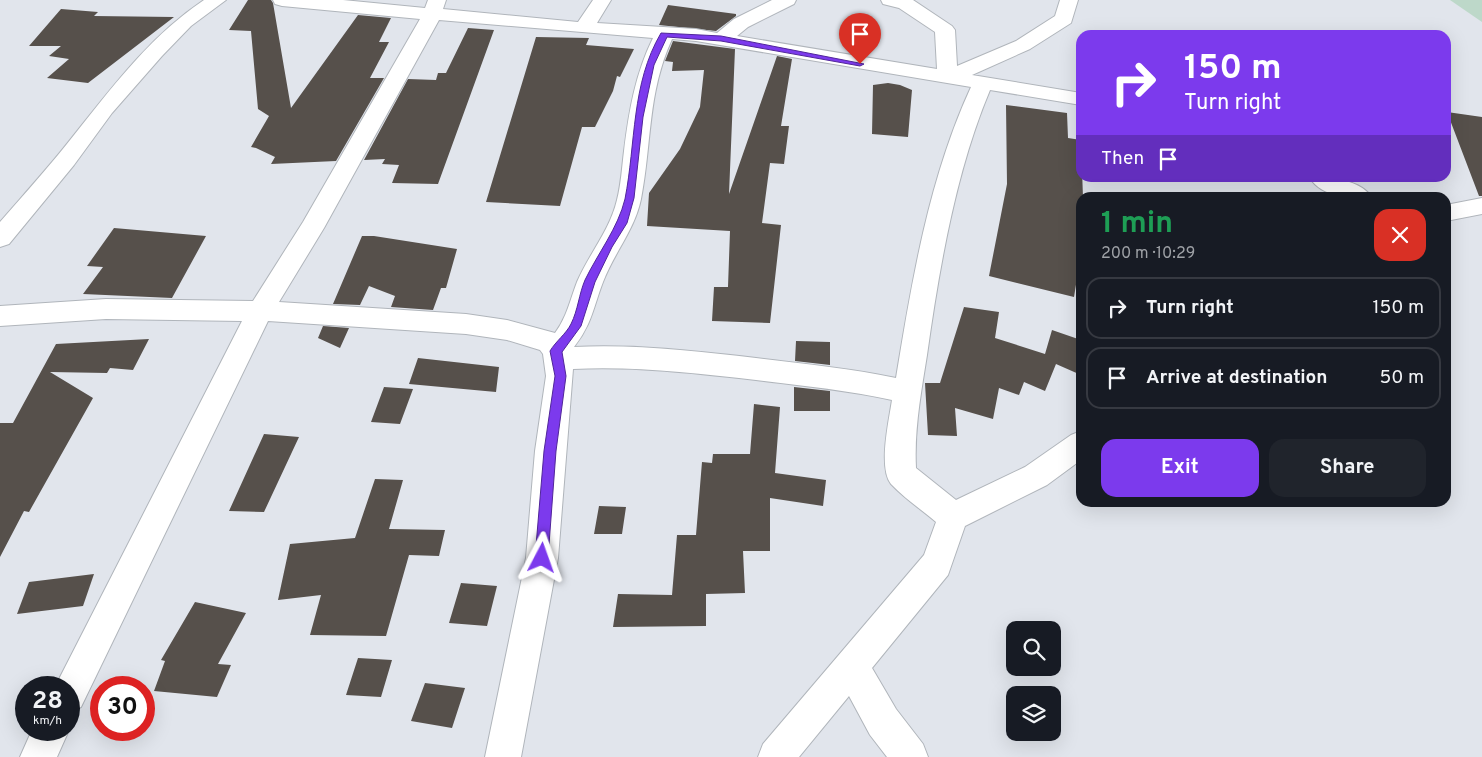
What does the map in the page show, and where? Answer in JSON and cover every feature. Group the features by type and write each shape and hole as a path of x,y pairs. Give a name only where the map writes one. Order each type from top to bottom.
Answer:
{"street":[{"path":"0,238 66,160 105,108 155,52 184,22 217,0"},
{"path":"282,0 434,8 584,28 721,38 1076,98"},
{"path":"584,28 602,0"},
{"path":"721,38 741,23 787,0"},
{"path":"890,0 906,4 945,30 948,78"},
{"path":"948,78 1023,45 1064,19 1069,0"},
{"path":"78,676 260,311 312,228 434,8"},
{"path":"556,355 576,326 590,282 607,246 622,223 629,198 639,117 650,65 664,35"},
{"path":"953,517 901,474 900,440 925,278 949,175 963,128 983,83"},
{"path":"1329,182 1349,192"},
{"path":"1451,212 1482,206"},
{"path":"0,316 106,309 260,311 341,315 424,323 466,324 515,332 549,342 556,355 560,376 550,451 542,558 503,757"},
{"path":"556,355 616,356 711,364 856,381 906,392"},
{"path":"776,757 937,564 953,517 1036,476 1076,448"},
{"path":"852,666 882,722 910,757"},
{"path":"38,757 46,741"}],"green space":[{"path":"1450,0 1482,0 1482,22"}],"building":[{"path":"248,0 271,0 273,3 291,108 358,15 391,18 379,42 389,42 370,78 384,78 336,161 271,164 275,157 251,147 269,116 258,109 251,31 229,30"},
{"path":"668,5 736,14 736,16 716,31 659,25"},
{"path":"61,9 98,12 94,16 174,17 88,83 47,78 69,59 49,56 61,46 29,46"},
{"path":"468,28 494,30 438,184 392,183 399,165 382,164 385,159 364,160 408,79 436,80 438,73 446,73"},
{"path":"536,37 589,38 586,45 634,49 620,77 617,76 613,91 595,127 582,127 560,206 486,202"},
{"path":"673,41 735,49 729,194 777,56 792,59 781,126 789,126 784,164 770,163 762,223 781,225 770,323 712,321 714,287 728,287 730,231 647,226 649,193 680,149 700,107 704,70 672,71 673,62 665,61"},
{"path":"888,83 912,90 908,137 872,134 873,85"},
{"path":"1006,105 1067,113 1068,138 1076,139 1076,182 1082,182 1083,192 1076,192 1076,285 1074,297 989,276 1007,184"},
{"path":"1451,113 1482,117 1482,196 1479,196 1451,122"},
{"path":"114,228 206,236 172,298 83,294 103,267 87,266"},
{"path":"362,236 374,236 457,249 446,288 441,288 433,310 391,307 395,296 369,286 360,305 333,304"},
{"path":"964,307 999,312 995,338 1045,354 1052,330 1076,338 1076,373 1056,364 1045,391 1024,382 1019,395 999,388 993,419 955,408 957,436 928,435 925,383 940,383"},
{"path":"323,326 349,328 340,348 318,338"},
{"path":"149,339 133,370 110,368 107,373 50,372 93,398 29,512 24,511 0,557 0,423 13,423 56,344"},
{"path":"796,341 830,342 830,365 795,361"},
{"path":"418,358 499,367 496,392 409,384"},
{"path":"384,387 413,389 400,424 371,422"},
{"path":"794,387 830,391 830,411 794,411"},
{"path":"754,404 780,407 775,473 826,480 823,506 770,498 770,551 743,551 745,593 706,594 706,626 613,627 618,594 672,595 677,535 696,535 702,462 712,463 713,454 750,454"},
{"path":"264,434 299,437 264,512 229,511"},
{"path":"375,479 403,480 389,529 445,530 439,556 409,555 386,636 310,635 321,595 278,600 290,544 355,538"},
{"path":"599,506 626,507 622,534 594,534"},
{"path":"94,574 83,606 17,614 29,582"},
{"path":"461,583 497,586 487,626 449,623"},
{"path":"195,602 246,613 218,664 231,665 217,697 155,691 165,661 161,660"},
{"path":"358,658 392,660 381,697 346,695"},
{"path":"425,683 465,688 452,728 411,721"}],"route":[{"path":"542,558 550,451 560,376 556,351 576,326 590,282 607,246 622,223 629,198 639,117 650,65 664,35 721,38 860,64"}]}
